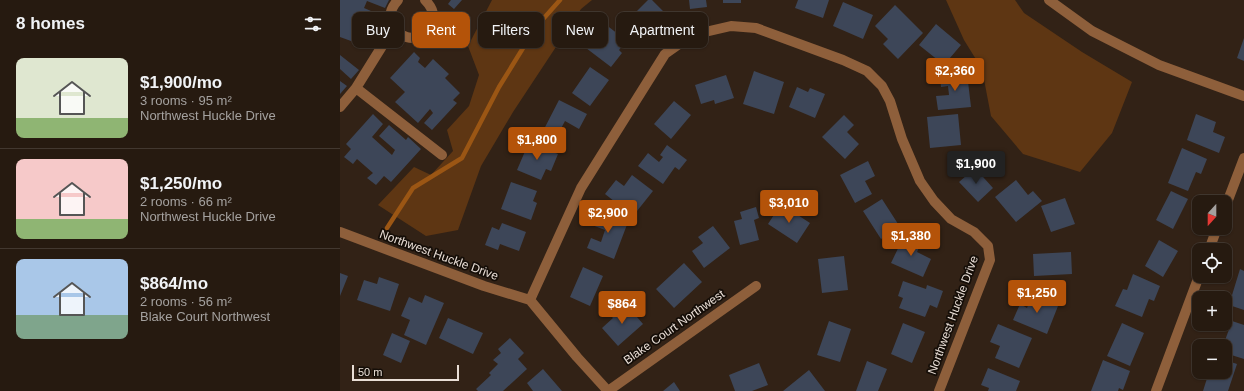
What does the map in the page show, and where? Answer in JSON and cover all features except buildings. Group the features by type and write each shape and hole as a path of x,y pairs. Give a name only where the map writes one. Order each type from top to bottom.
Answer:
{"street":[{"path":"392,12 394,5 398,0"},
{"path":"404,37 414,38 421,36 427,32 431,26 433,12 430,5 425,0"},
{"path":"1049,0 1092,31 1159,65 1244,96"},
{"name":"Northwest Huckle Drive","path":"340,232 484,286 530,300 581,188 665,54 692,35 731,26 756,28 843,60 867,71 882,86 890,100 902,139 920,181 934,201 951,219 974,232 988,246 990,260 939,391"},
{"path":"340,107 356,88 381,48"},
{"path":"356,88 442,155"},
{"path":"1230,195 1244,158"},
{"path":"1156,391 1196,283"},
{"name":"Blake Court Northwest","path":"608,391 756,286"},
{"path":"530,300 608,391"}],"shaded area":[{"path":"492,0 592,0 579,12 552,12 552,48 555,48 513,112 481,166 458,230 426,236 378,205 414,167 431,175 453,151 447,130 469,106 479,75 469,48 478,27 478,48 544,48 544,12 486,12"},
{"path":"946,0 1015,0 1024,13 1082,52 1132,82 1112,133 1080,172 1023,154 991,116 982,69 964,40"}],"waterway":[{"path":"387,228 413,188 462,158 499,87 536,27 560,0"}]}
